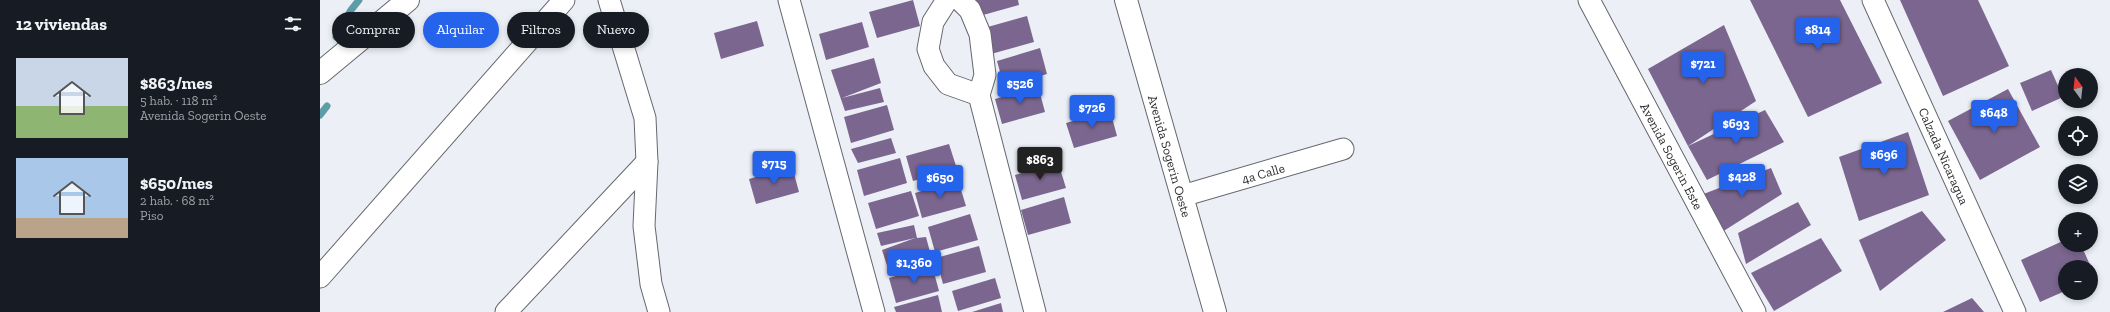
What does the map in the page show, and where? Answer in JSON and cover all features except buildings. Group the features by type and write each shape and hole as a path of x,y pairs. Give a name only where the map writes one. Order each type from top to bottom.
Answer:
{"street":[{"path":"320,73 408,0"},
{"path":"320,277 564,0"},
{"path":"609,0 645,118 647,162 644,226 651,284 659,312"},
{"path":"789,0 874,312"},
{"path":"947,0 933,22 928,49 934,66 948,84 979,95"},
{"path":"960,0 970,10 980,34 985,75 979,95 1035,312"},
{"name":"Avenida Sogerin Oeste","path":"1126,0 1215,312"},
{"name":"Avenida Sogerin Este","path":"1589,0 1755,312"},
{"name":"Calzada Nicaragua","path":"1873,0 2015,312"},
{"name":"4a Calle","path":"1182,196 1343,149"},
{"path":"506,312 647,162"}],"waterway":[{"path":"350,12 359,0"},
{"path":"320,115 327,106"}]}
